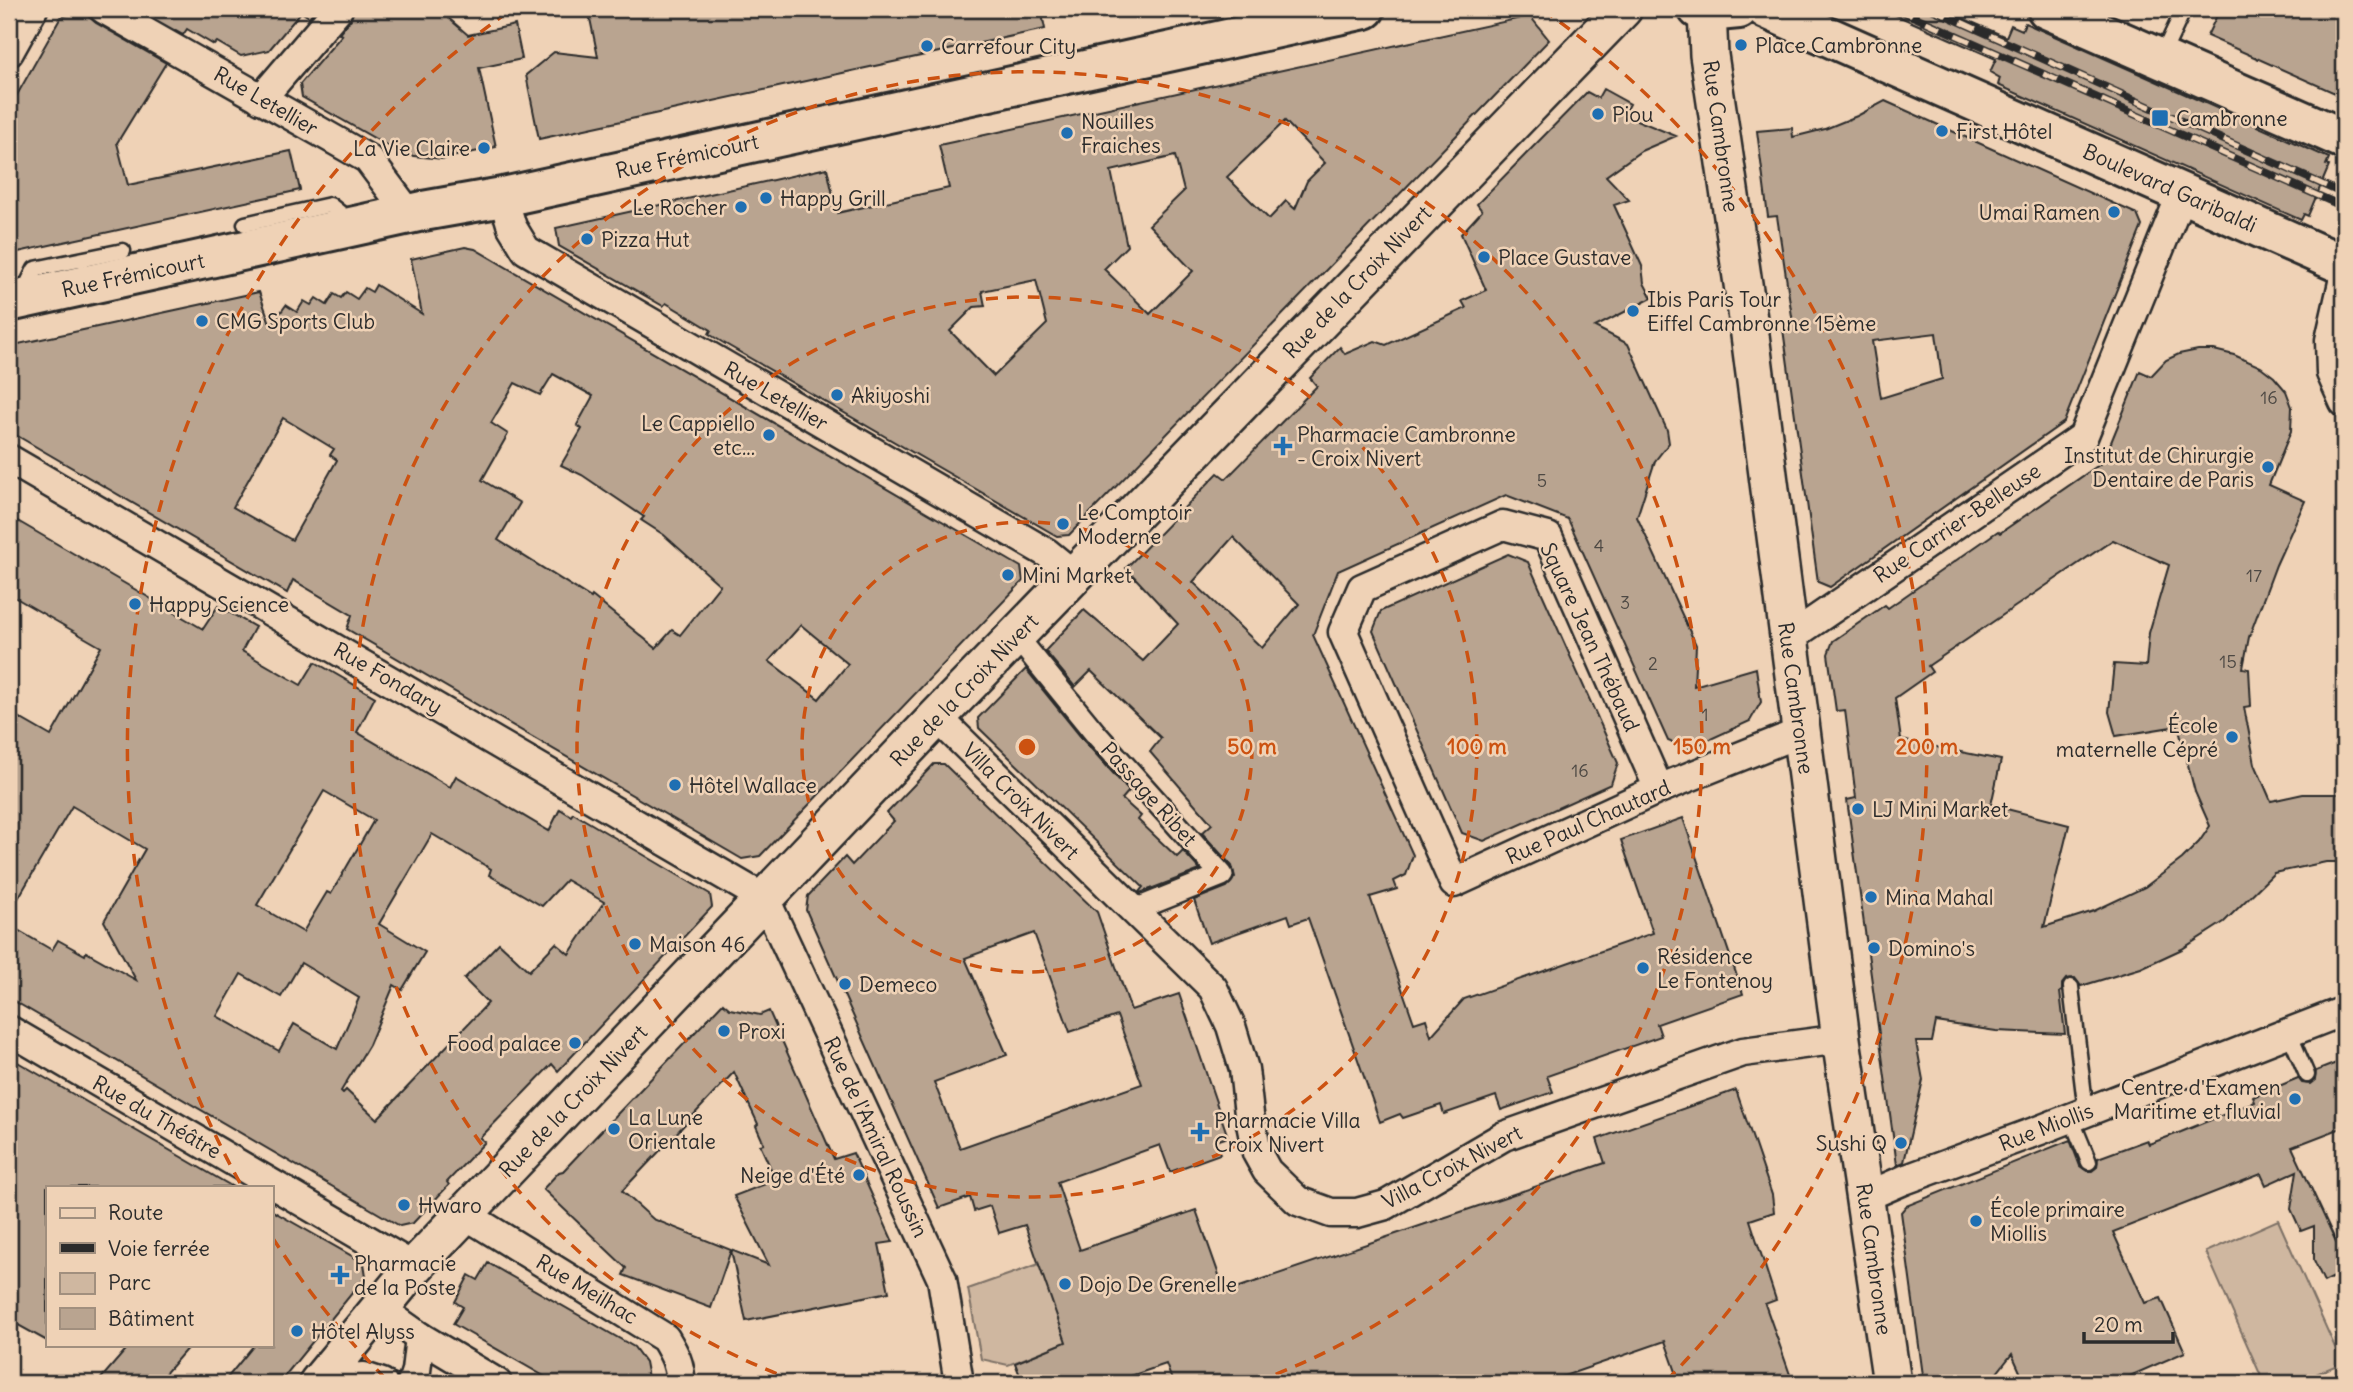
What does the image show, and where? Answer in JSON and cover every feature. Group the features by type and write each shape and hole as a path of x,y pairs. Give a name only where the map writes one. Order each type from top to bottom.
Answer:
{"main road":[{"name":"Rue Frémicourt","path":"14,300 503,197 1365,9"},
{"name":"Boulevard Garibaldi","path":"1766,9 2344,265"},
{"path":"2047,9 2344,139"}],"street":[{"path":"9,52 33,9"},
{"name":"Rue Letellier","path":"103,9 368,159 410,215"},
{"path":"261,99 338,9"},
{"name":"Rue de la Croix Nivert","path":"319,1382 414,1268 937,717 1623,9"},
{"name":"Rue Cambronne","path":"1715,10 1709,55 1746,304 1841,1039 1892,1383"},
{"name":"Rue Carrier-Belleuse","path":"1788,639 2083,437 2182,193"},
{"name":"Rue Letellier","path":"503,197 512,227 526,250 1047,553 1074,575"},
{"path":"2344,278 2330,340 2331,373 2344,402"},
{"name":"Rue Fondary","path":"9,459 765,899"},
{"name":"Square Jean Thébaud","path":"1454,883 1343,632 1362,588 1503,525 1548,537 1660,789"},
{"name":"Passage Ribet","path":"1016,636 1095,733 1222,875 1132,911"},
{"name":"Villa Croix Nivert","path":"937,717 1213,988 1231,1026 1244,1069 1248,1114 1257,1153 1267,1171 1298,1201 1331,1213 1357,1213 1386,1205 1504,1136 1743,1052 1841,1039"},
{"name":"Rue Paul Chautard","path":"1454,883 1660,789 1801,732"},
{"name":"Rue de l'Amiral Roussin","path":"765,899 942,1279 959,1383"},
{"name":"Rue Miollis","path":"1865,1197 2344,1011"},
{"name":"Rue du Théâtre","path":"9,1030 414,1268"},
{"name":"Rue Meilhac","path":"466,1215 665,1338 677,1358 681,1372 680,1383"},
{"path":"379,1308 497,1383"},
{"path":"412,1383 420,1336"},
{"path":"319,1382 364,1377 382,1383"}],"lane":[{"path":"2161,59 2184,9"},
{"path":"245,224 330,205 357,226"},
{"path":"14,300 35,269 123,251"},
{"path":"2071,987 2078,1115 2089,1162"},
{"path":"2289,1033 2307,1075"}],"green space":[{"path":"2278,1220 2342,1363 2295,1383 2264,1383 2206,1252"},
{"path":"1039,1264 1086,1334 1008,1365 981,1359 968,1289"}],"building":[{"path":"87,9 89,17 96,23 166,63 117,143 128,185 291,151 300,190 9,254 9,109 61,17"},
{"path":"137,9 316,9 309,17 301,12 269,50 241,56 217,42 214,45 187,29 183,35"},
{"path":"354,9 438,9 468,35 515,25 522,59 479,68 496,147 443,159 404,155 302,97 300,84 342,35 339,34 351,19"},
{"path":"588,9 1041,9 1045,29 539,139 526,75 554,52 598,57"},
{"path":"1882,9 1942,9 2006,37 2011,25 2022,30 2025,23 2329,158 2326,165 2329,166 2308,216 2304,214 2301,220 1998,85 2000,78 1990,72 1996,59"},
{"path":"2220,9 2344,9 2344,97 2207,36"},
{"path":"1530,16 1549,40 1069,535 1057,536 722,342 709,334 711,330 666,303 663,306 559,246 556,228 827,168 837,213 949,188 939,145","holes":["1285,121 1325,163 1307,181 1295,209 1286,201 1269,219 1227,177","1175,156 1184,191 1149,225 1193,271 1150,314 1104,269 1127,246 1111,171","1036,280 1047,324 994,376 950,331 974,307 985,306 982,291"]},
{"path":"1603,89 1630,104 1624,115 1676,136 1641,151 1606,176 1629,200 1614,205 1642,266 1644,283 1652,298 1595,327 1628,344 1667,430 1669,443 1655,461 1637,517 1696,645 1694,686 1756,668 1761,702 1750,721 1689,749 1668,741 1568,519 1506,495 1338,571 1313,635 1413,855 1406,875 1394,881 1397,889 1370,897 1414,1023 1426,1019 1431,1036 1464,999 1653,933 1621,840 1683,818 1743,994 1657,1024 1661,1036 1547,1076 1553,1092 1501,1110 1496,1096 1444,1114 1441,1105 1403,1118 1400,1114 1380,1122 1308,918 1291,924 1288,915 1209,943 1194,900 1227,887 1235,877 1232,866 1202,833 1212,824 1150,752 1161,738 1091,671 1075,687 1045,651 1084,610 1143,661 1178,624 1126,568 1218,473 1226,479 1317,386 1310,378 1340,347 1345,354 1375,341 1386,345 1466,308 1462,301 1486,290 1461,234 1482,211 1477,204 1587,92 1598,98","holes":["1233,537 1299,604 1262,648 1193,582"]},
{"path":"1885,101 2137,214 2142,226 2064,422 1830,587 1818,582 1783,329 1793,323 1777,216 1768,217 1757,131 1792,128 1793,137 1825,129","holes":["1936,333 1942,379 1881,398 1872,341"]},
{"path":"465,247 475,249 1021,567 1023,581 760,856 742,859 347,629 352,615 293,580 287,593 9,431 9,346 259,292 271,326 286,305 297,312 304,301 311,305 316,298 327,305 334,294 341,298 346,292 357,299 365,288 372,292 376,285 422,314 411,259","holes":["553,374 593,396 577,425 582,429 561,465 582,475 644,517 641,520 664,535 720,585 680,635 672,630 656,648 592,596 591,598 498,540 520,503 482,480 508,434 491,423 515,383 540,395","283,418 334,449 330,455 337,460 292,540 233,507","801,625 848,664 819,699 769,661"]},
{"path":"2214,350 2234,355 2261,367 2286,391 2292,407 2291,431 2269,485 2305,501 2276,565 2249,637 2243,668 2249,669 2251,706 2244,707 2255,764 2271,801 2303,794 2344,794 2344,862 2326,862 2274,873 2224,922 2182,949 2141,968 2081,986 2075,978 2066,979 2060,992 2065,1034 1996,1031 1936,1022 1932,1042 1916,1042 1923,1080 1904,1162 1897,1165 1847,800 1856,798 1845,710 1836,711 1828,654 1833,641 1885,605 1888,608 2103,462 2140,371 2151,376 2166,360 2179,354","holes":["2113,540 2169,565 2149,633 2146,666 2114,664 2109,712 2116,736 2178,726 2195,792 2210,826 2182,859 2145,887 2094,911 2044,927 2069,825 1991,805 2001,760 1901,740 1895,698 1932,672 1928,666"]},
{"path":"9,516 203,629 218,606 255,627 242,651 301,685 315,662 375,697 357,732 450,787 456,776 549,831 560,809 571,816 573,813 710,894 712,907 558,1071 552,1064 480,1138 485,1142 413,1223 400,1226 9,998 9,925 52,950 58,940 136,980 104,921 145,849 72,806 9,914 9,712 51,736 101,647 9,594","holes":["324,791 374,820 331,894 327,892 303,932 257,905","432,834 491,869 489,875 542,906 566,880 604,902 569,954 556,943 529,971 499,943 464,979 488,1003 377,1119 346,1090 343,1093 341,1091 369,1045 394,985 402,990 425,952 379,924","301,963 359,998 337,1049 294,1024 279,1051 217,1016 241,974 281,997"]},
{"path":"1508,554 1528,562 1618,763 1611,784 1484,841 1462,833 1373,631 1381,611"},
{"path":"1026,669 1129,791 1122,799 1141,816 1138,820 1177,857 1183,851 1200,870 1140,893 1143,887 979,728 978,718"},
{"path":"934,764 944,764 1097,912 1131,1010 1179,994 1228,1137 1216,1141 1220,1154 1170,1172 1160,1145 1057,1182 1080,1250 1196,1210 1225,1292 1605,1163 1597,1139 1736,1090 1772,1195 1774,1212 1750,1220 1776,1300 1765,1304 1793,1383 1680,1383 1665,1341 1544,1383 1173,1383 1166,1364 1110,1383 1023,1383 1015,1363 1066,1342 1025,1225 999,1233 990,1206 974,1211 970,1197 939,1208 806,910 808,896 845,857 852,865 894,821 887,813","holes":["1034,933 1070,1032 1117,1016 1142,1084 960,1148 934,1082 1007,1055 965,958"]},
{"path":"723,1003 730,1009 760,1015 769,1011 834,1159 853,1153 893,1242 879,1244 889,1292 746,1321 731,1250 711,1308 623,1275 626,1268 543,1189","holes":["734,1072 758,1124 756,1126 764,1144 760,1145 776,1180 734,1196 769,1265 653,1219 622,1191"]},
{"path":"9,1057 231,1186 46,1186 46,1340 9,1320"},
{"path":"2344,1060 2344,1127 2292,1147 2344,1259 2344,1272 2324,1282 2314,1260 2314,1226 2301,1231 2291,1209 2297,1171 2266,1185 2261,1174 2113,1232 2145,1303 2161,1298 2185,1352 2114,1383 2025,1383 2012,1354 1989,1383 1924,1383 1901,1212 1906,1206 2070,1140 2080,1166 2092,1171 2097,1167 2098,1158 2147,1140 2149,1144 2181,1132 2255,1102 2253,1097 2298,1078 2302,1083 2310,1084 2315,1080 2316,1071"},
{"path":"273,1211 364,1263 366,1276 279,1383 223,1383 253,1346 273,1346"},
{"path":"488,1263 634,1347 645,1362 649,1383 556,1383 453,1324 463,1307 455,1302 469,1275 478,1280"},
{"path":"129,1346 189,1346 157,1383 97,1383"}],"railway":[{"path":"1897,9 2344,207"},
{"path":"1932,9 2344,194"}],"place":[{"name":"Place Cambronne","path":"1741,45"},
{"name":"Carrefour City","path":"927,46"},
{"name":"Piou","path":"1598,114"},
{"name":"Cambronne","path":"2160,118"},
{"name":"First Hôtel","path":"1942,131"},
{"name":"Nouilles Fraiches","path":"1067,133"},
{"name":"La Vie Claire","path":"484,148"},
{"name":"Happy Grill","path":"766,198"},
{"name":"Le Rocher","path":"741,207"},
{"name":"Umai Ramen","path":"2114,212"},
{"name":"Pizza Hut","path":"587,239"},
{"name":"Place Gustave","path":"1484,257"},
{"name":"Ibis Paris Tour Eiffel Cambronne 15ème","path":"1633,311"},
{"name":"CMG Sports Club","path":"202,321"},
{"name":"Akiyoshi","path":"837,395"},
{"name":"Le Cappiello etc...","path":"769,435"},
{"name":"Pharmacie Cambronne - Croix Nivert","path":"1283,446"},
{"name":"Institut de Chirurgie Dentaire de Paris","path":"2268,467"},
{"name":"Le Comptoir Moderne","path":"1063,524"},
{"name":"Mini Market","path":"1008,575"},
{"name":"Happy Science","path":"135,604"},
{"name":"École maternelle Cépré","path":"2232,737"},
{"name":"Hôtel Wallace","path":"675,785"},
{"name":"LJ Mini Market","path":"1858,809"},
{"name":"Mina Mahal","path":"1871,897"},
{"name":"Maison 46","path":"635,944"},
{"name":"Domino's","path":"1874,948"},
{"name":"Résidence Le Fontenoy","path":"1643,968"},
{"name":"Demeco","path":"845,984"},
{"name":"Proxi","path":"724,1031"},
{"name":"Food palace","path":"575,1043"},
{"name":"Centre d'Examen Maritime et fluvial","path":"2295,1099"},
{"name":"La Lune Orientale","path":"614,1129"},
{"name":"Pharmacie Villa Croix Nivert","path":"1200,1132"},
{"name":"Sushi Q","path":"1901,1143"},
{"name":"Neige d'Été","path":"859,1175"},
{"name":"Hwaro","path":"404,1205"},
{"name":"École primaire Miollis","path":"1976,1221"},
{"name":"Pharmacie de la Poste","path":"340,1275"},
{"name":"Dojo De Grenelle","path":"1065,1284"},
{"name":"Hôtel Alyss","path":"297,1331"}]}
